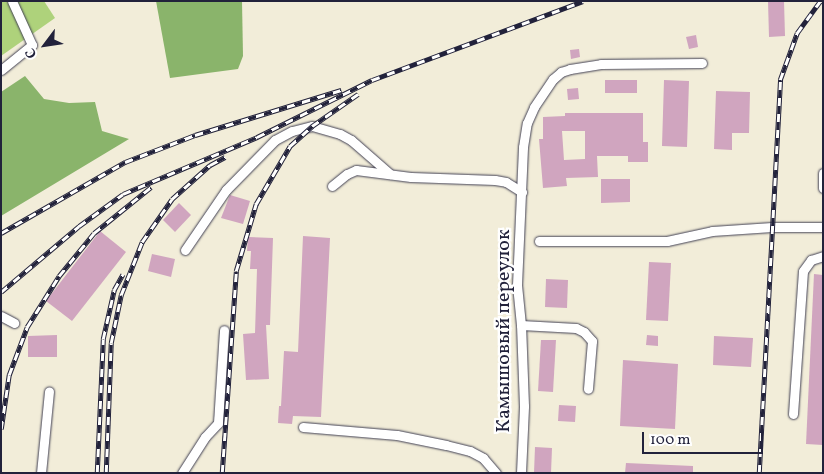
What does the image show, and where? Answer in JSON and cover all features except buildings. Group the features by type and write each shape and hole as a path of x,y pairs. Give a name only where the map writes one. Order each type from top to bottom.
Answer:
{"street":[{"path":"1,70 32,45 12,1"},
{"name":"Камышовый переулок","path":"521,473 524,406 521,326 517,286 523,147 527,123 534,107 546,88 561,72 601,64 702,63"},
{"path":"185,250 226,190 275,140 292,131 312,126 340,134 351,140 390,174"},
{"path":"332,186 347,174 356,170 411,177 495,180 506,182 522,192"},
{"path":"823,173 823,188"},
{"path":"539,241 667,241 712,231 772,227 823,227"},
{"path":"793,414 803,271 811,260 823,256"},
{"path":"1,316 14,324"},
{"path":"521,326 576,328 584,332 592,341 588,389"},
{"path":"182,473 205,437 218,423 224,330"},
{"path":"41,473 49,391"},
{"path":"303,427 397,435 446,445 470,451 483,458 496,473"}],"green space":[{"path":"1,1 44,1 55,18 1,56"},
{"path":"156,1 242,1 243,56 238,69 170,78"},
{"path":"25,76 44,99 69,103 95,102 102,131 129,139 1,216 1,92"}],"railway":[{"path":"1,292 79,226 123,194 257,137 372,80 583,1"},
{"path":"759,473 780,80 797,33 820,1"},
{"path":"1,233 125,162 195,135 341,90"},
{"path":"222,473 236,271 256,204 290,146 312,126 358,94"},
{"path":"106,473 111,343 121,295 142,242 172,199 210,165 225,157"},
{"path":"1,429 9,375 27,327 59,276 94,233 151,187"},
{"path":"97,473 103,339 114,290 123,274"}]}
